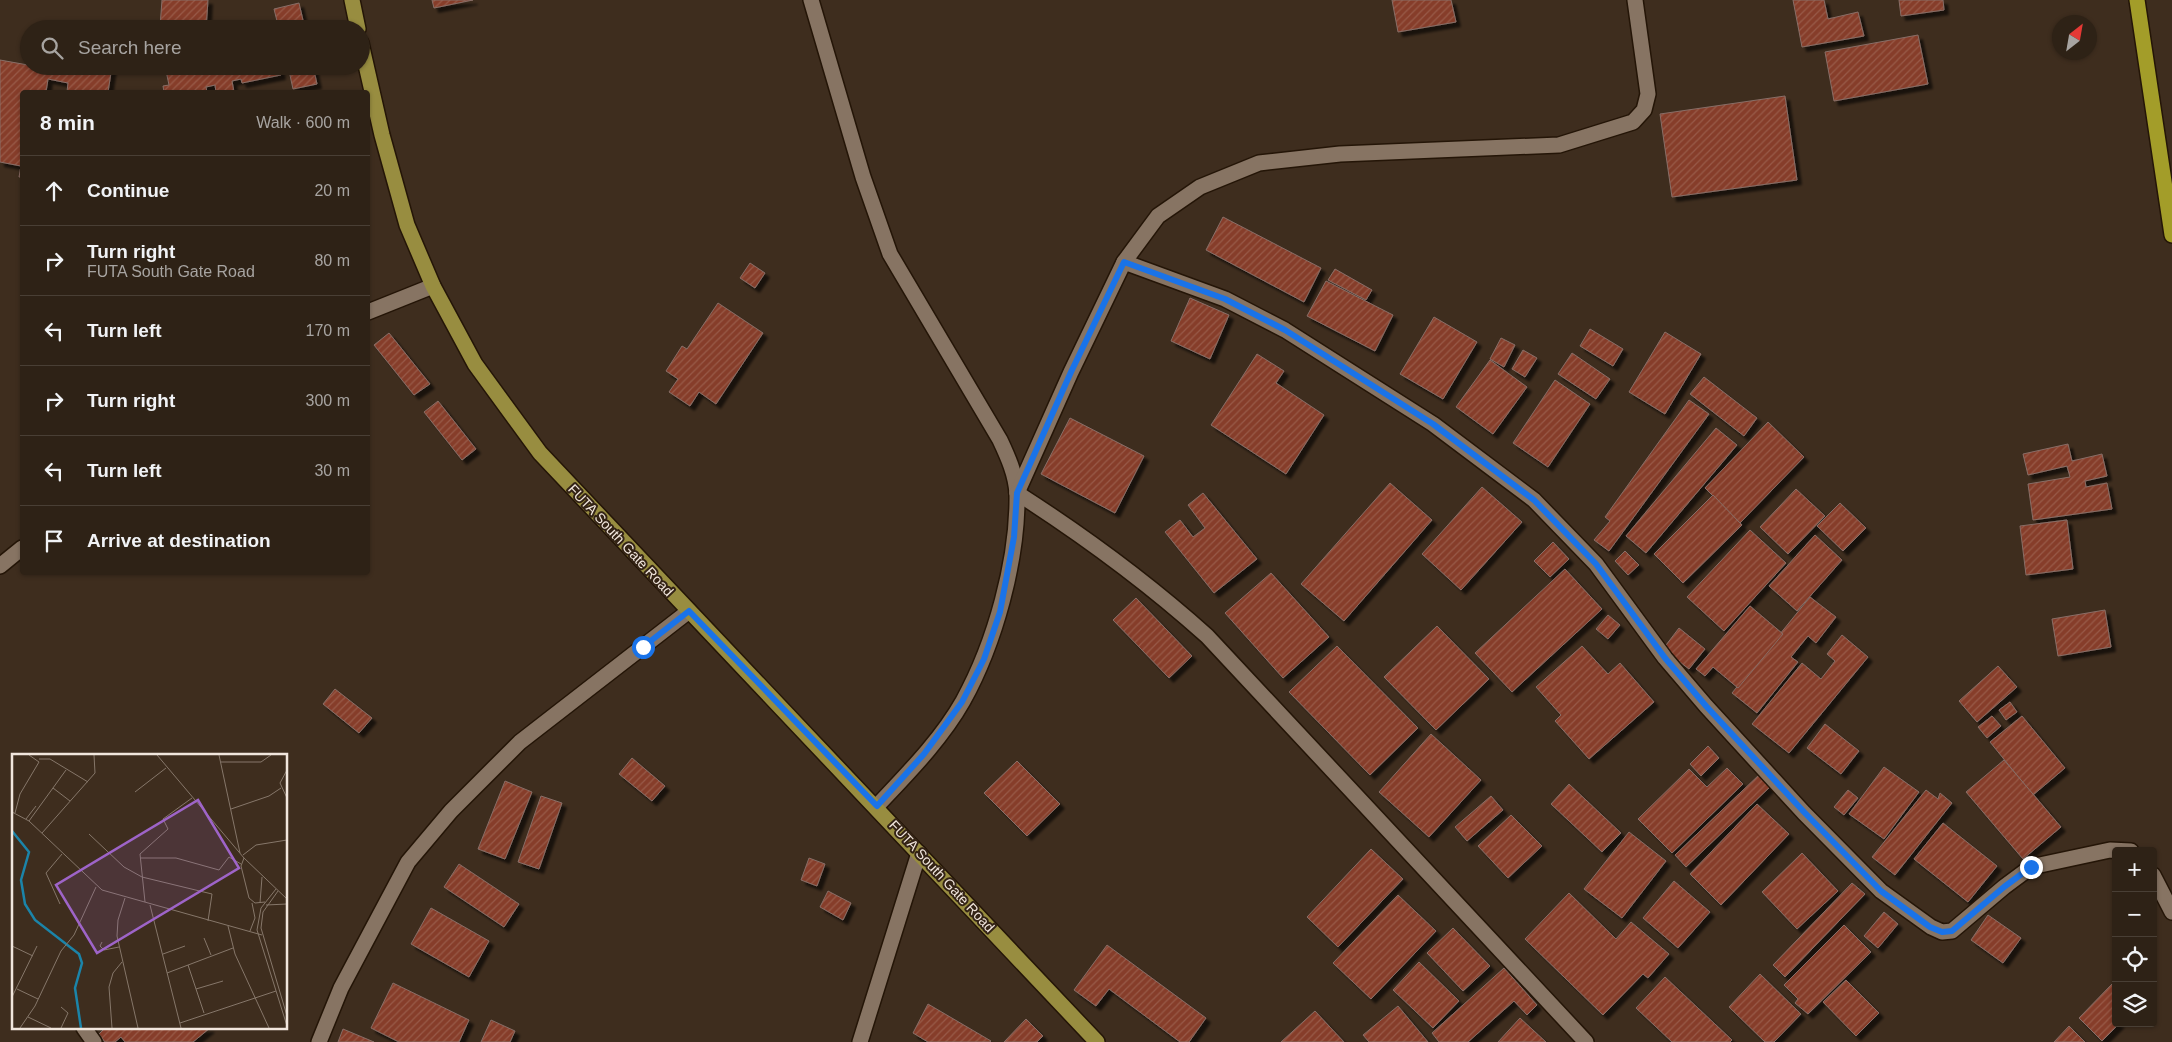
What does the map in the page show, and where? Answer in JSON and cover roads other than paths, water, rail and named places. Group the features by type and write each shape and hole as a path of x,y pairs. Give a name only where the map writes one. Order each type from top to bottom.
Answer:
{"highway":[{"path":"2137,0 2172,235"}],"main road":[{"path":"352,0 356,20"},
{"name":"FUTA South Gate Road","path":"368,75 382,136 406,225 432,286 474,364 540,454 877,806 1097,1042"}],"street":[{"path":"811,0 863,177 890,254 1000,440 1013,470 1017,493 1014,537 1000,612 984,659 962,702 924,754 877,806"},
{"path":"1017,493 1071,372 1124,262 1158,216 1200,188 1259,163 1340,154 1560,145 1633,122 1644,110 1648,94 1635,0"},
{"path":"1124,262 1225,299 1285,330 1433,424 1534,500 1596,564 1665,658 1745,749 1881,891 1930,927 1942,932 1952,931 2031,867 2112,850"},
{"path":"370,311 432,286"},
{"path":"1017,493 1080,533 1174,606 1206,636 1586,1042"},
{"path":"0,566 20,550"},
{"path":"319,1042 341,988 408,862 451,811 520,742 689,611"},
{"path":"860,1042 919,853"},
{"path":"2157,883 2172,912"},
{"path":"85,1030 94,1042"}]}
